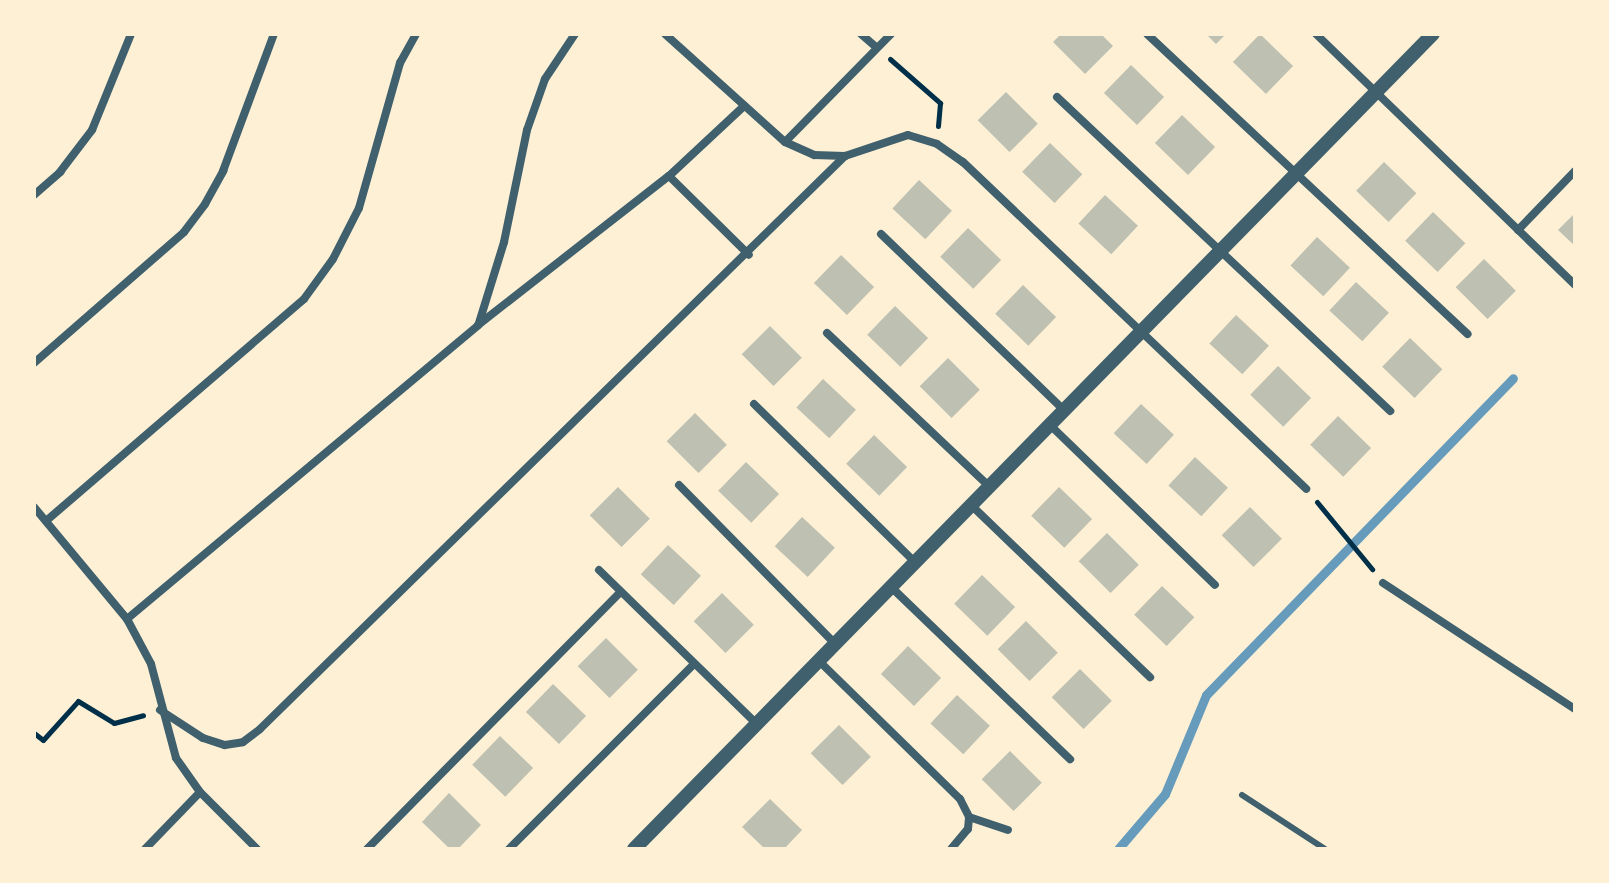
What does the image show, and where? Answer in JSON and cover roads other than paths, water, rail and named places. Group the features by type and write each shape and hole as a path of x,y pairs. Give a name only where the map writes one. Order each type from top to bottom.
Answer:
{"street":[{"path":"34,195 60,172 92,130 131,34"},
{"path":"34,363 184,232 205,204 223,171 274,34"},
{"path":"46,521 304,299 333,259 359,208 400,63 416,34"},
{"path":"478,325 504,242 527,130 545,79 575,34"},
{"path":"665,34 785,142 814,155 845,156 908,135 937,144 963,162 1306,489"},
{"path":"861,34 877,48"},
{"path":"785,142 891,34"},
{"path":"1147,34 1468,334"},
{"path":"1316,34 1575,285"},
{"path":"634,849 1062,408 1433,34"},
{"path":"1057,97 1390,411"},
{"path":"127,619 478,325 669,176 744,106"},
{"path":"160,710 203,738 225,745 243,742 260,729 749,255 845,156"},
{"path":"1518,230 1575,171"},
{"path":"669,176 749,255"},
{"path":"881,234 1062,408"},
{"path":"827,333 988,485"},
{"path":"754,404 914,561"},
{"path":"1048,423 1215,585"},
{"path":"679,485 834,643"},
{"path":"970,504 1150,677"},
{"path":"34,507 127,619 151,664 160,710 176,758 200,792 257,849"},
{"path":"599,570 757,724"},
{"path":"1383,583 1575,709"},
{"path":"889,586 1070,759"},
{"path":"367,849 620,592"},
{"path":"818,659 960,799 969,817 968,829 951,849"},
{"path":"509,849 694,664"},
{"path":"145,849 200,792"},
{"path":"969,817 1008,830"}],"lane":[{"path":"1242,795 1325,849"}],"waterway":[{"path":"1118,849 1165,794 1206,695 1513,378"}]}
